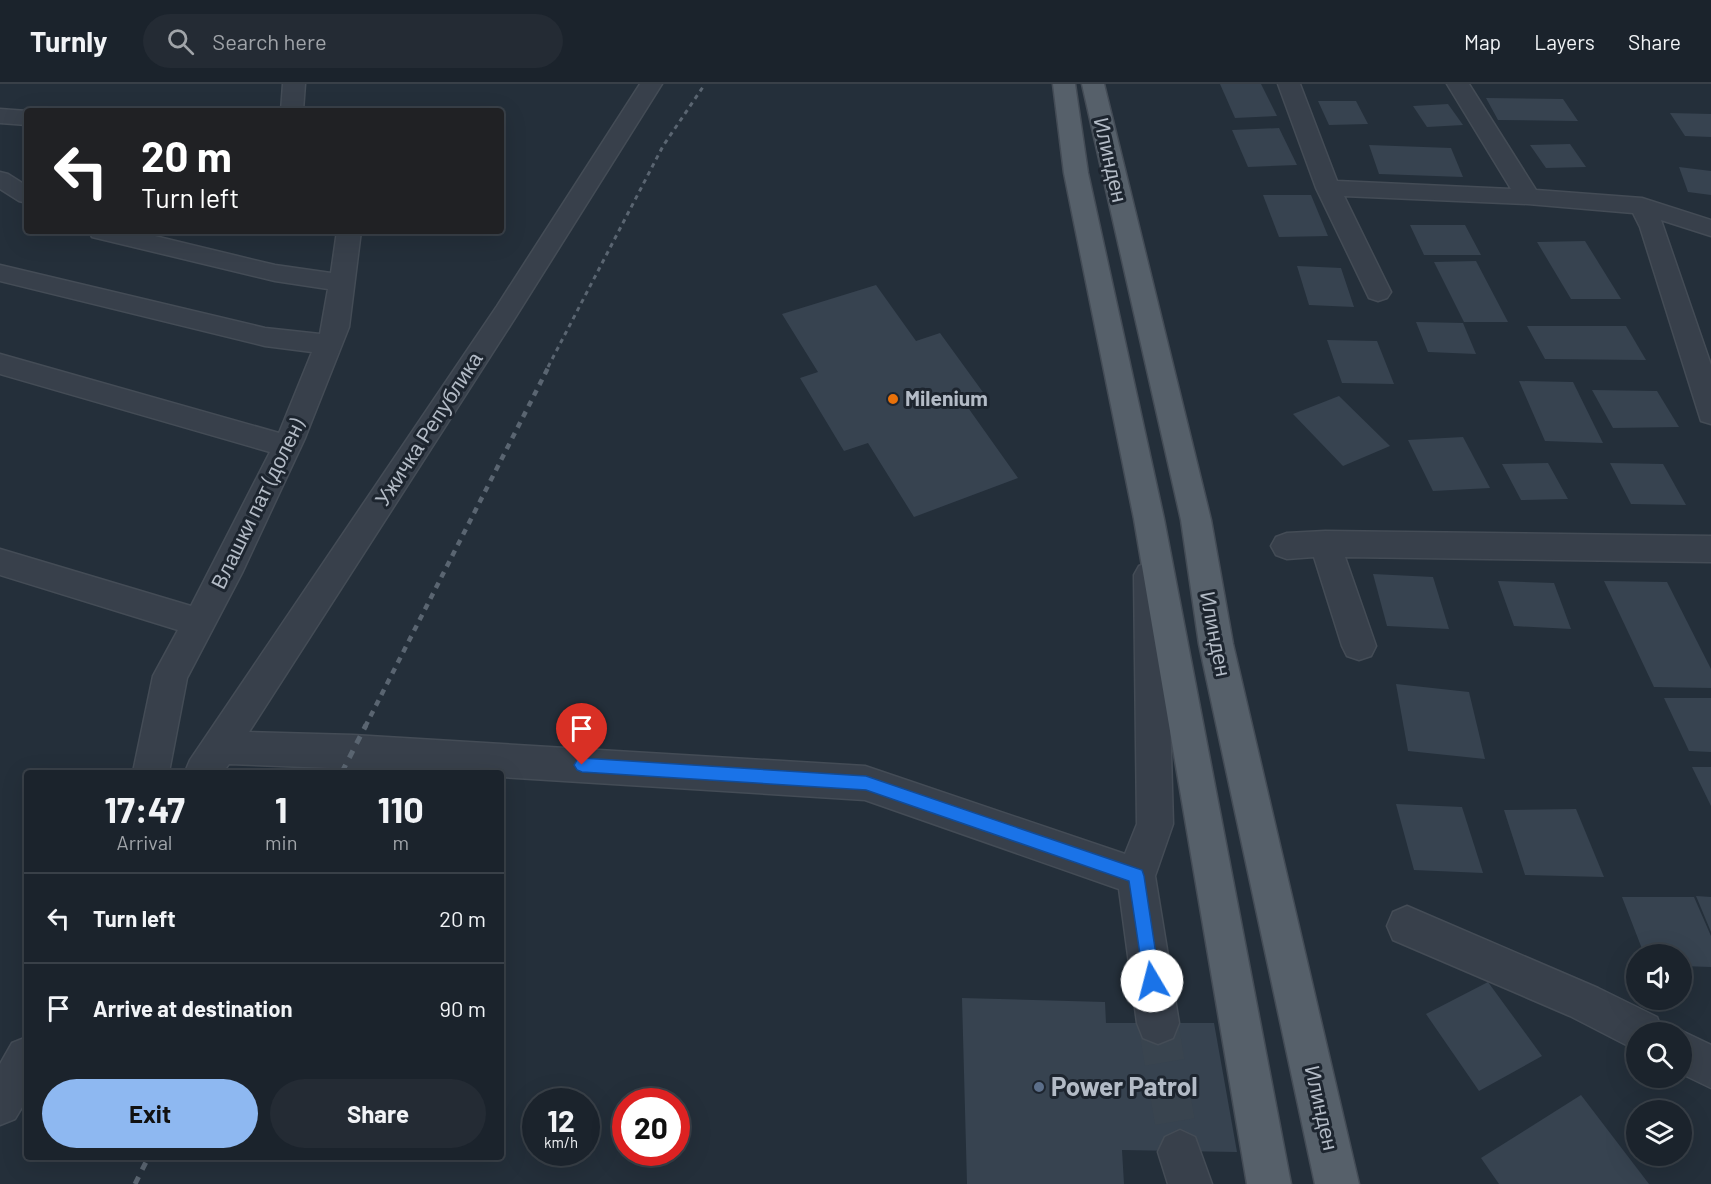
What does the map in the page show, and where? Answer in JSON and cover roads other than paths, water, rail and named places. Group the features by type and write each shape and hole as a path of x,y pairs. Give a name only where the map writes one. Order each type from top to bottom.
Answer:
{"main road":[{"name":"Илинден","path":"1064,84 1076,173 1149,519 1269,1184"},
{"name":"Илинден","path":"1093,84 1196,520 1216,644 1337,1184"}],"street":[{"path":"292,108 294,84"},
{"name":"Ужичка Република","path":"211,760 506,312 651,84"},
{"path":"1289,84 1328,188 1378,292"},
{"path":"1458,84 1528,197"},
{"path":"0,116 24,118"},
{"path":"0,179 24,192"},
{"path":"1328,188 1528,197 1642,206 1711,228"},
{"path":"1642,206 1652,227 1682,317 1711,414"},
{"path":"113,234 275,273 343,283"},
{"name":"Влашки пат (долен)","path":"151,770 160,734 170,676 226,573 287,446 330,345 336,327 349,234"},
{"path":"0,273 265,337 330,345"},
{"path":"0,364 287,446"},
{"path":"1149,519 1155,824 1136,876 1158,1023"},
{"path":"1325,544 1359,646"},
{"path":"1287,546 1325,544 1711,549"},
{"path":"0,562 199,622"},
{"path":"211,760 353,751 866,783 1136,876"},
{"path":"1407,926 1584,1002 1626,1024"},
{"path":"1692,1057 1711,1067"},
{"path":"0,1104 24,1063"}],"tunnel":[{"path":"1158,1023 1180,1152"}],"railway":[{"path":"548,367 663,146 705,84"},
{"path":"365,727 549,366"},
{"path":"343,770 366,725"},
{"path":"135,1184 147,1160"}],"place":[{"name":"Milenium","path":"893,399"},
{"name":"Power Patrol","path":"1039,1087"}]}
